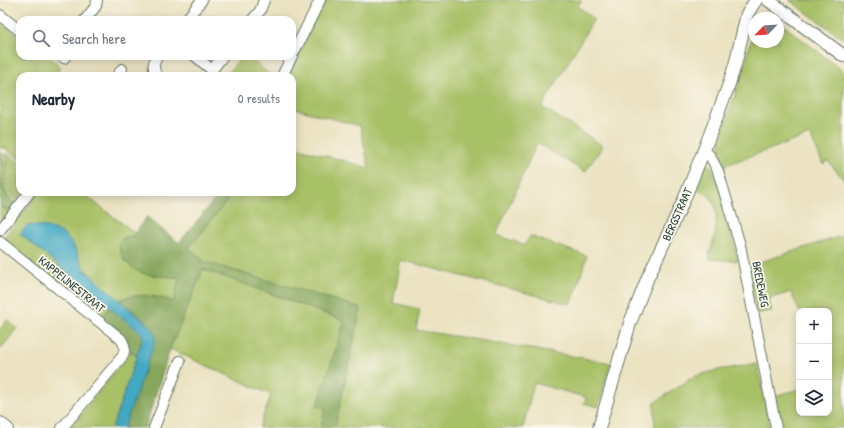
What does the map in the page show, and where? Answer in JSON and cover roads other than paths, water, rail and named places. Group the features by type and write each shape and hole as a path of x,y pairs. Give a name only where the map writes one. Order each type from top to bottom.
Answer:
{"street":[{"path":"87,16 96,6 97,0"},
{"path":"189,16 202,0"},
{"path":"256,16 260,11 264,0"},
{"path":"296,48 320,0"},
{"name":"BERGSTRAAT","path":"600,428 630,323 648,277 683,202 704,150 735,65 747,14 756,0"},
{"path":"768,0 844,56"},
{"path":"0,15 16,28"},
{"path":"155,72 154,64 156,60"},
{"path":"200,60 212,70 220,60"},
{"path":"284,72 290,60"},
{"name":"BREDEWEG","path":"704,150 710,156 718,171 740,245 776,428"},
{"path":"0,230 27,196"},
{"name":"KAPPEIJNESTRAAT","path":"0,242 121,339 124,343 125,348 122,357 62,428"},
{"path":"154,428 180,361"},
{"path":"0,422 8,428"}],"water":[{"path":"27,225 42,226 56,230 67,237 72,243 86,271 154,330 155,341 124,428 112,428 143,337 141,333 20,234"}]}
